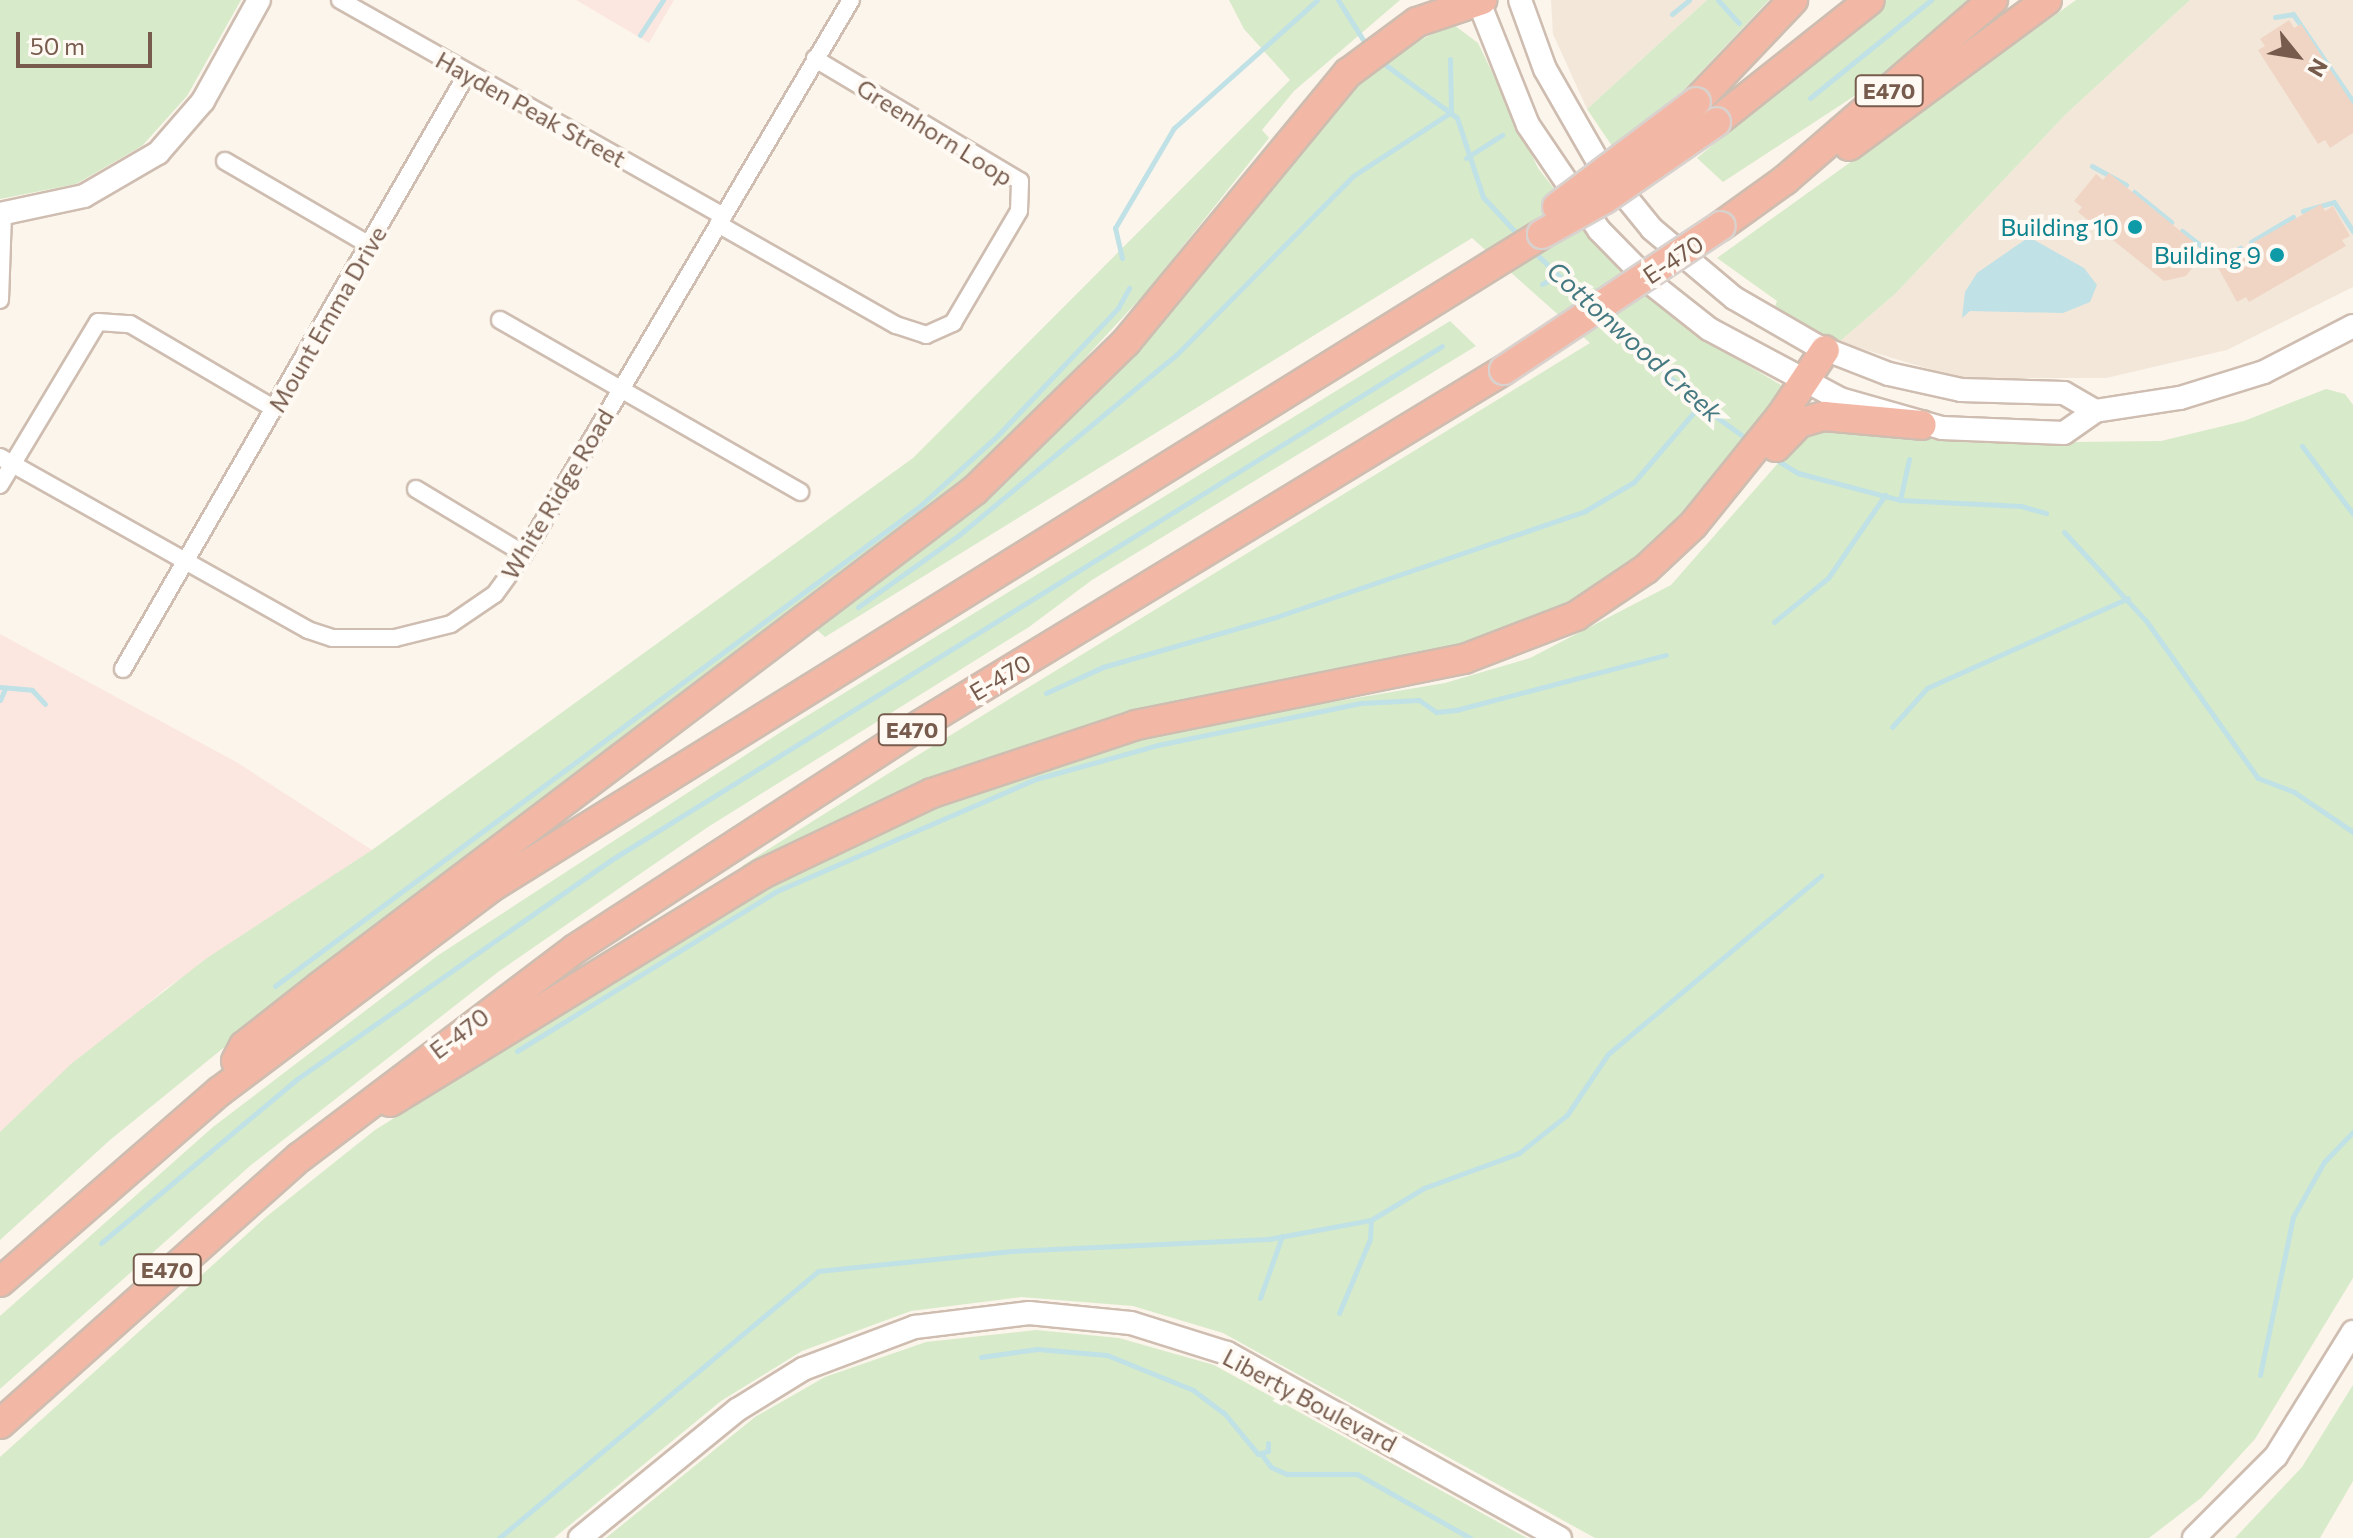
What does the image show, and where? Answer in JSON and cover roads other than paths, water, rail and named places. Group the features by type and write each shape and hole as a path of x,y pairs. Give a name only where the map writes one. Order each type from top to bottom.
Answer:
{"highway":[{"path":"220,1091 244,1046 975,490 1135,332 1340,81 1422,11 1480,0"},
{"path":"1706,112 1793,0"},
{"path":"0,1282 220,1091 420,938 588,824 1542,234 1558,206 1706,112 1870,0"},
{"name":"E-470","path":"0,1424 157,1279 342,1124 520,988 712,857 1504,370 1785,180 1993,0"},
{"path":"1785,180 1823,164 2047,0"},
{"path":"342,1124 406,1095 762,874 932,793 1136,725 1481,654 1552,628 1623,587 1727,497 1788,421 1803,383 1825,350"},
{"path":"1788,421 1834,415 1922,425"}],"main road":[{"path":"1,214 73,200 150,159 198,109 259,0"},
{"path":"1480,0 1524,117 1591,220 1678,306 1739,350 1803,383 1922,425 2064,433 2095,411 2235,382 2350,336"},
{"path":"1520,0 1575,127 1643,219 1720,288 1825,350 1937,386 2064,393 2095,411"},
{"name":"Liberty Boulevard","path":"580,1538 737,1410 803,1369 915,1327 1029,1313 1119,1321 1227,1353 1560,1538"},
{"path":"2194,1538 2276,1456 2353,1332"}],"street":[{"name":"Hayden Peak Street","path":"340,0 720,220"},
{"name":"White Ridge Road","path":"6,461 308,630 333,638 395,638 451,624 482,606 524,554 851,0"},
{"name":"Greenhorn Loop","path":"720,220 896,325 926,335 953,323 1019,211 1020,181 815,59"},
{"name":"Mount Emma Drive","path":"123,669 371,246 467,74"},
{"path":"225,161 371,246"},
{"path":"0,300 1,214"},
{"path":"0,485 6,461 91,331 106,320 130,324 275,409"},
{"path":"500,320 622,387 800,492"},
{"path":"416,489 524,554"}],"water":[{"path":"2029,237 2084,268 2097,285 2090,302 2063,313 1970,311 1962,318 1965,292 1977,273"}],"waterway":[{"path":"640,35 663,0"},
{"path":"1122,258 1115,228 1174,128 1317,0"},
{"name":"Cottonwood Creek","path":"1338,0 1367,46"},
{"path":"1672,14 1689,0"},
{"path":"1718,0 1739,23"},
{"path":"1810,98 1931,0"},
{"path":"2275,17 2293,14 2353,102"},
{"path":"858,607 959,535 1177,354 1353,176 1451,112 1450,59"},
{"name":"Cottonwood Creek","path":"1379,60 1457,118 1483,197 1521,238"},
{"path":"1466,158 1502,135"},
{"path":"2092,166 2126,185"},
{"path":"2134,192 2171,222"},
{"path":"2303,211 2334,202 2353,231"},
{"path":"2251,242 2293,217"},
{"path":"2182,231 2206,250 2196,263"},
{"path":"2219,261 2240,248"},
{"name":"Cottonwood Creek","path":"1533,251 1587,302"},
{"path":"1542,284 1558,276"},
{"path":"275,986 920,506 998,435 1118,308 1129,288"},
{"name":"Cottonwood Creek","path":"1604,316 1700,405 1751,442"},
{"path":"101,1243 297,1079 611,860 1442,346"},
{"path":"1046,693 1103,667 1276,617 1585,511 1634,482 1700,405"},
{"path":"2302,446 2353,514"},
{"name":"Cottonwood Creek","path":"1772,457 1798,473 1900,500 2021,506 2046,513"},
{"path":"1900,500 1909,459"},
{"path":"1774,622 1828,578 1885,495"},
{"name":"Cottonwood Creek","path":"2064,532 2147,622 2258,778 2294,792 2353,832"},
{"path":"1892,727 1927,688 2128,598"},
{"path":"517,1051 777,891 1036,779 1158,745 1361,703 1419,700 1436,712 1456,710 1666,655"},
{"path":"0,687 32,690 45,704"},
{"path":"0,700 5,689"},
{"path":"499,1538 818,1271 1012,1251 1269,1239 1371,1220 1424,1188 1519,1153 1567,1115 1608,1054 1821,876"},
{"path":"2260,1375 2293,1217 2324,1162 2353,1132"},
{"path":"1339,1313 1370,1239 1371,1220"},
{"path":"1260,1298 1282,1236"},
{"path":"981,1357 1037,1349 1107,1355 1193,1390 1224,1413 1258,1454 1268,1451 1268,1443"},
{"path":"1262,1455 1271,1467 1287,1474 1357,1474 1470,1538"}],"place":[{"name":"Building 10","path":"2135,227"},
{"name":"Building 9","path":"2277,255"}]}
